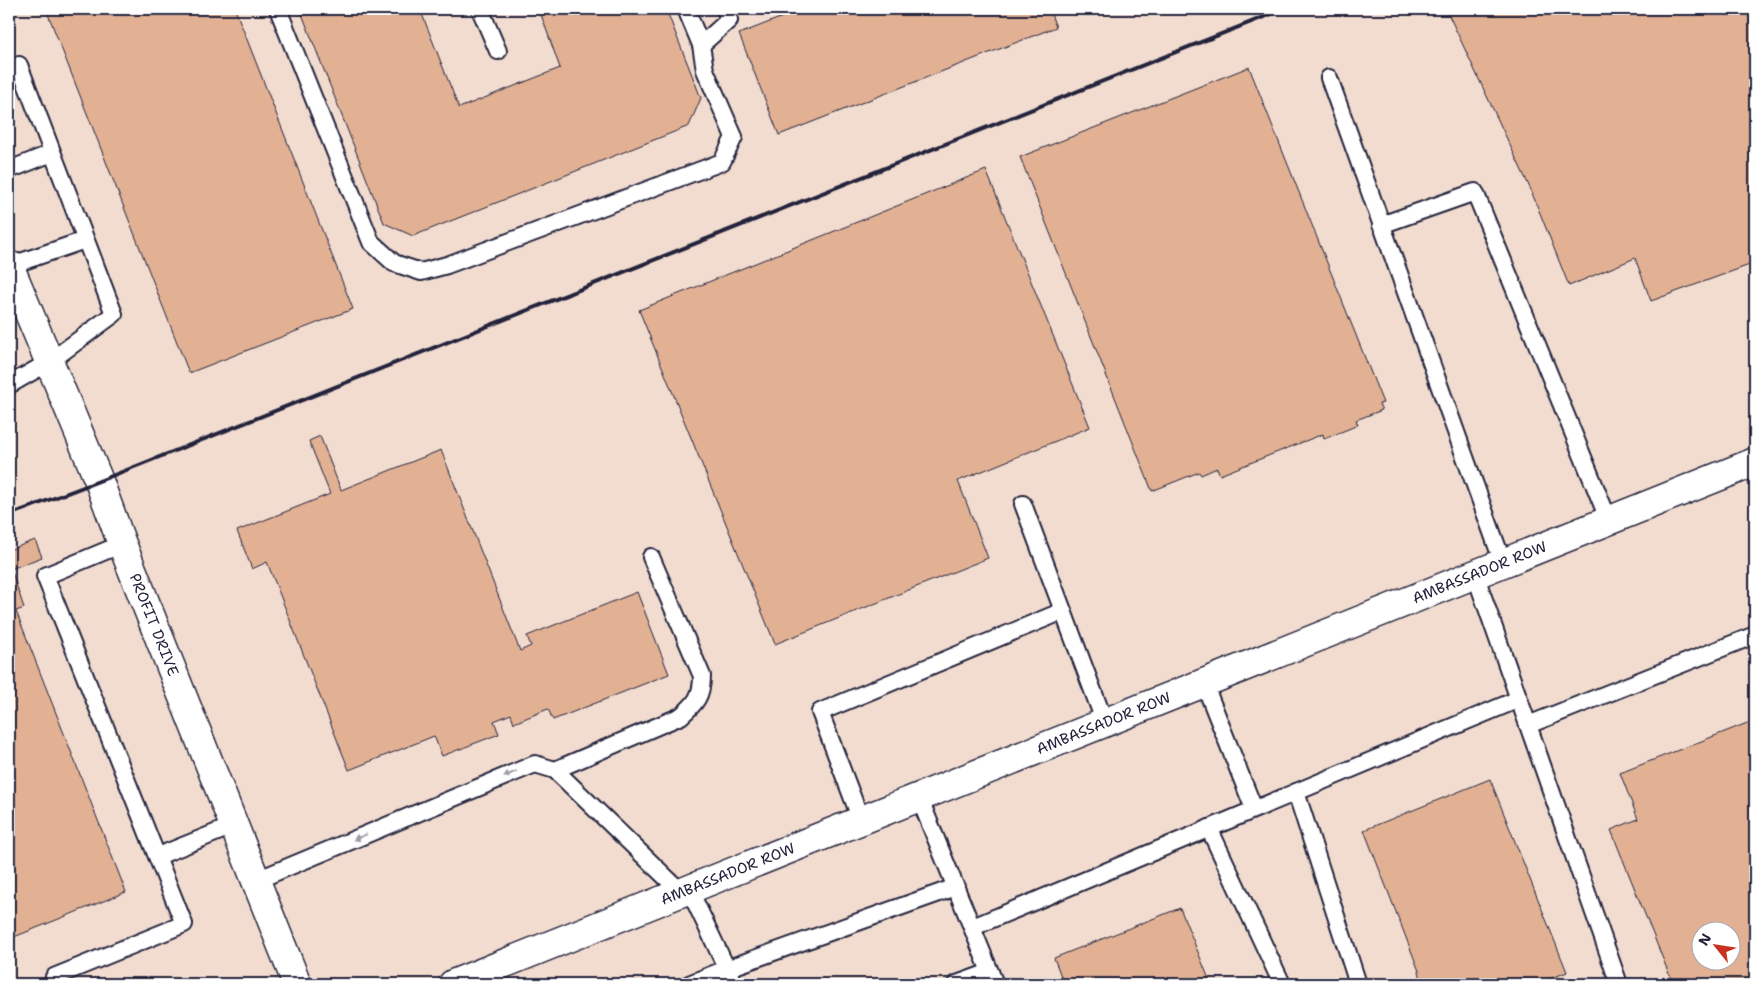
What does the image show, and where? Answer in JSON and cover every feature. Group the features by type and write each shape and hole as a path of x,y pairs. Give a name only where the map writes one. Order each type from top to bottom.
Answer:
{"street":[{"name":"PROFIT DRIVE","path":"9,266 99,481 122,544 297,984"},
{"name":"AMBASSADOR ROW","path":"453,984 1755,462"}],"lane":[{"path":"278,9 371,242 394,262 421,272 447,265 722,162 734,137 705,70 701,46 686,9"},
{"path":"480,9 498,51"},
{"path":"701,46 728,20 725,9"},
{"path":"9,68 19,65 114,314 49,362 9,385"},
{"path":"1329,78 1503,563"},
{"path":"9,170 52,153"},
{"path":"1381,225 1475,192 1609,521"},
{"path":"9,266 85,240"},
{"path":"1023,504 1105,722"},
{"path":"54,977 184,924 44,576 122,544"},
{"path":"555,770 681,716 693,705 702,691 702,676 651,557"},
{"path":"1475,574 1619,984"},
{"path":"861,820 820,712 1063,611"},
{"path":"1528,726 1755,635"},
{"path":"1204,683 1254,809"},
{"path":"972,927 1519,699"},
{"path":"257,880 535,764 555,770 685,890 734,984"},
{"path":"1296,792 1358,984"},
{"path":"919,797 993,978 956,984"},
{"path":"158,856 235,826"},
{"path":"1209,828 1282,984"},
{"path":"689,984 956,887"}],"shaded area":[{"path":"9,9 1755,9 1755,984 9,984"}],"building":[{"path":"46,9 235,9 353,309 189,373"},
{"path":"300,9 420,9 459,108 560,68 539,9 666,9 701,98 689,126 413,236 384,223"},
{"path":"803,9 1049,9 1056,27 779,135 739,34"},
{"path":"1446,9 1749,9 1755,24 1755,263 1651,301 1635,258 1569,286 1530,188"},
{"path":"1249,67 1383,403 1379,404 1382,410 1356,420 1358,425 1324,439 1323,434 1220,475 1217,468 1201,475 1199,472 1152,491 1020,157"},
{"path":"986,170 1090,427 958,481 988,558 775,644 639,310"},
{"path":"320,436 341,490 441,450 520,651 531,646 527,636 637,592 669,674 553,720 548,709 514,723 511,714 494,721 499,734 442,756 434,736 349,770 267,562 252,569 237,531 330,494 309,441"},
{"path":"35,540 42,557 11,569 24,608 16,611 126,892 9,939 9,550"},
{"path":"1755,720 1755,984 1673,984 1611,830 1638,819 1620,773"},
{"path":"1490,779 1567,972 1547,980 1549,984 1422,984 1419,971 1364,830"},
{"path":"1180,908 1211,984 1064,984 1054,958"}],"railway":[{"path":"9,515 99,481 1284,9"}]}
